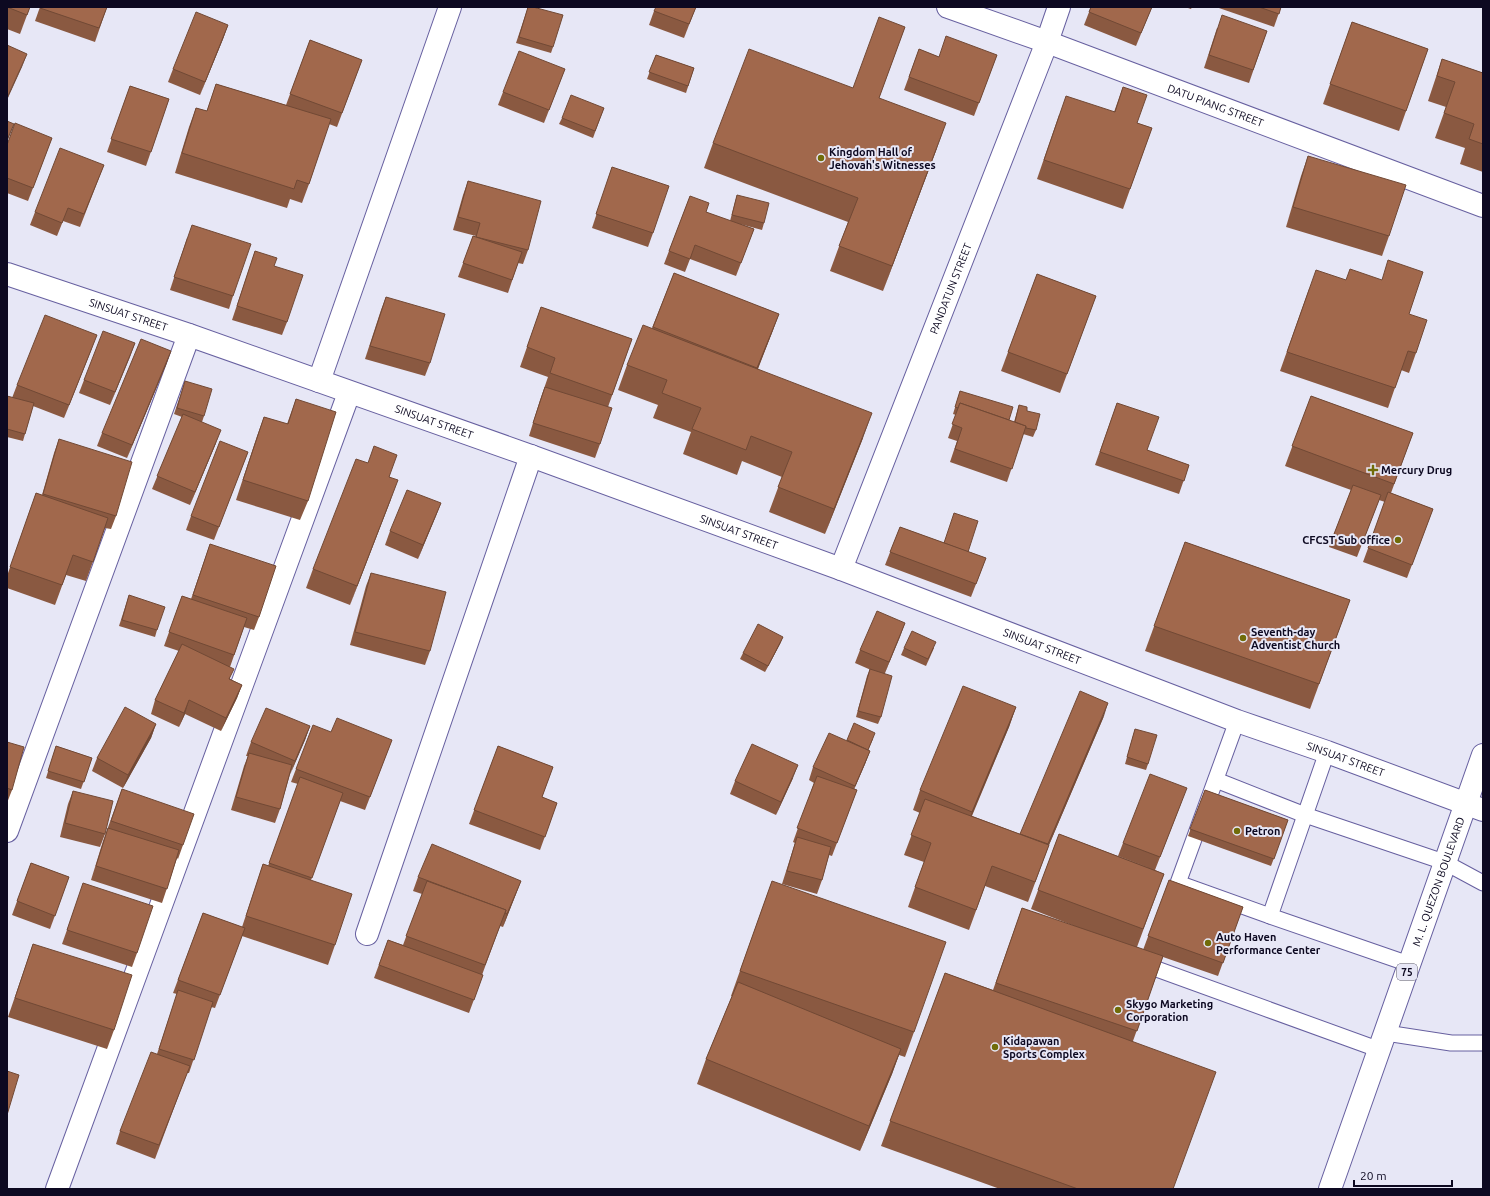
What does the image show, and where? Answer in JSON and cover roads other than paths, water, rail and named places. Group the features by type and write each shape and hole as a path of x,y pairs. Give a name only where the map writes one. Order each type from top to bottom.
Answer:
{"main road":[{"path":"318,381 450,7"},
{"name":"DATU PIANG STREET","path":"948,7 1047,42 1483,206"},
{"name":"PANDATUN STREET","path":"840,569 1047,42 1059,7"},
{"name":"SINSUAT STREET","path":"7,274 189,335 349,393 531,456 840,569 1237,721 1327,752 1474,807"},
{"path":"7,831 189,335"},
{"path":"57,1189 349,393"},
{"path":"367,934 531,456"},
{"name":"M. L. QUEZON BOULEVARD","path":"1330,1189 1383,1042 1444,862 1474,807 1483,755"}],"lane":[{"path":"1237,721 1178,883 1410,964"},
{"path":"1270,916 1327,752"},
{"path":"1216,780 1305,815 1444,862 1483,883"},
{"path":"1124,957 1383,1042 1483,1043"}],"place":[{"name":"Kingdom Hall of Jehovah's Witnesses","path":"821,158"},
{"name":"Mercury Drug","path":"1373,470"},
{"name":"CFCST Sub office","path":"1398,540"},
{"name":"Seventh-day Adventist Church","path":"1243,638"},
{"name":"Petron","path":"1237,831"},
{"name":"Auto Haven Performance Center","path":"1208,943"},
{"name":"Skygo Marketing Corporation","path":"1118,1010"},
{"name":"Kidapawan Sports Complex","path":"995,1047"}]}
